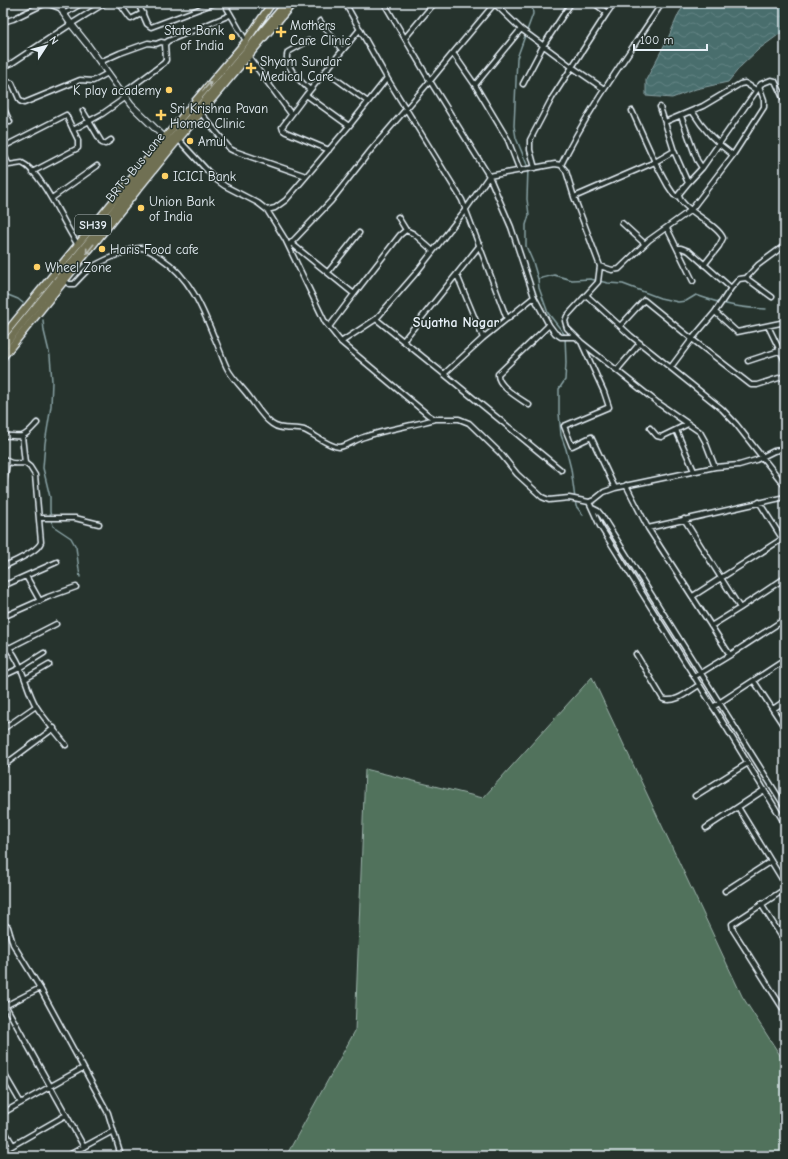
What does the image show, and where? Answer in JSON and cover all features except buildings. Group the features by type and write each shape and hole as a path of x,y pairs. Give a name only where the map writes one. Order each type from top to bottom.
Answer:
{"main road":[{"name":"SH39","path":"3,336 246,41 272,3"},
{"name":"BRTS Bus Lane","path":"3,347 156,158 286,3"},
{"name":"SH39","path":"3,357 178,139 293,3"}],"street":[{"path":"3,22 13,19 46,3 63,11 82,3"},
{"path":"59,3 71,24 138,114 165,138"},
{"path":"3,67 12,64 105,3"},
{"path":"119,3 131,19 143,13"},
{"path":"138,3 149,26 153,27 215,3"},
{"path":"224,3 246,41"},
{"path":"345,3 387,78 456,189 466,209 507,319"},
{"path":"384,3 489,176 511,227 534,297 549,325 555,333 561,337 576,337"},
{"path":"405,38 430,5 435,3"},
{"path":"523,84 543,46 571,3"},
{"path":"594,3 607,13"},
{"path":"533,168 530,140 552,98 614,3"},
{"path":"560,165 578,131 604,89 662,3"},
{"path":"290,245 332,201 371,150 495,4 522,30 604,89"},
{"path":"100,62 148,43 166,43 230,15"},
{"path":"320,21 342,50"},
{"path":"329,150 284,131 282,126 360,29"},
{"path":"475,85 522,30"},
{"path":"308,41 288,52 286,57 295,75 310,90"},
{"path":"73,130 104,113 164,62 166,60 166,43"},
{"path":"453,53 475,85 508,140 521,170"},
{"path":"248,56 291,114"},
{"path":"325,71 368,102"},
{"path":"3,84 7,82 12,83 20,101 24,103 83,80 89,82 93,81 108,73"},
{"path":"267,210 275,208 286,200 349,126 387,78"},
{"path":"679,197 680,192 702,168 719,145 757,88 767,81 776,81 785,102"},
{"path":"600,266 617,270 645,244 691,210 733,156 764,107 764,103 757,88 745,83 740,84 703,106 665,122"},
{"path":"306,95 349,126"},
{"path":"3,107 10,122"},
{"path":"660,107 674,151 688,183"},
{"path":"83,111 104,144 111,140"},
{"path":"632,111 673,194 676,197 679,197 691,210 714,227 723,238 719,246 704,265"},
{"path":"692,111 705,131 733,156"},
{"path":"201,113 226,146 234,151 306,176"},
{"path":"3,147 66,115 79,144 78,148 32,172"},
{"path":"681,116 697,160 702,168"},
{"path":"178,139 215,179 225,186 258,203 267,210 290,245 329,327 341,342 434,419"},
{"path":"574,197 656,162 674,151"},
{"path":"3,154 9,164 22,163 32,172 52,198 62,220 78,245"},
{"path":"341,342 376,319 416,273 466,209 489,176 555,164 560,165 566,171 574,197 600,266 598,282 573,308 565,319 567,328 582,342 658,403 697,429 702,435 715,467"},
{"path":"52,198 97,166"},
{"path":"398,216 406,230 414,234 433,251"},
{"path":"622,223 645,244"},
{"path":"667,228 693,281"},
{"path":"329,327 400,235 406,230"},
{"path":"328,272 359,233"},
{"path":"290,245 328,272 354,294"},
{"path":"403,342 480,245"},
{"path":"671,367 715,312 731,288 739,280 746,278 758,265 785,246"},
{"path":"65,281 69,284 74,284 88,270 97,265 135,249 142,248 149,250 175,268 201,305 226,365 234,379 261,414 277,428 291,428 305,431 334,446 340,447 370,435 434,419 459,419 469,423 500,453 517,474 542,497 549,500 569,498 572,500 589,502 604,492 626,485 715,467 739,465 750,462 774,451 785,449"},
{"path":"677,248 686,249 731,288"},
{"path":"457,275 483,338"},
{"path":"746,278 772,297"},
{"path":"586,295 640,343 722,409 736,424 785,486"},
{"path":"444,374 483,338 534,297"},
{"path":"620,326 644,300 751,385 757,385 785,376"},
{"path":"715,312 737,332 785,322"},
{"path":"376,319 561,470"},
{"path":"528,406 502,385 498,378 498,374 549,325"},
{"path":"768,326 785,361"},
{"path":"582,342 609,407 564,426 572,446 591,437 615,488"},
{"path":"617,370 640,343"},
{"path":"748,361 785,349"},
{"path":"3,436 22,436 37,423"},
{"path":"650,428 655,435 659,437 688,424"},
{"path":"676,430 694,471"},
{"path":"22,436 25,463"},
{"path":"3,458 7,462 25,463 36,475 40,545 31,552 3,567"},
{"path":"3,490 7,462"},
{"path":"626,485 648,528 730,655"},
{"path":"648,528 785,496"},
{"path":"589,502 600,526 785,824"},
{"path":"692,596 784,541 759,502"},
{"path":"592,508 598,511 602,516 785,807"},
{"path":"39,518 75,518 99,524"},
{"path":"684,519 740,608"},
{"path":"3,586 57,562"},
{"path":"26,576 40,601"},
{"path":"711,626 785,578"},
{"path":"3,616 76,587"},
{"path":"694,677 785,619"},
{"path":"9,648 56,624"},
{"path":"3,644 9,648 20,668 36,706 66,745"},
{"path":"3,676 20,668 44,653"},
{"path":"636,654 663,699 670,701 699,685"},
{"path":"713,706 785,660"},
{"path":"25,679 49,665"},
{"path":"754,681 785,728"},
{"path":"773,709 785,701"},
{"path":"3,729 36,706"},
{"path":"3,766 54,728"},
{"path":"695,796 748,763"},
{"path":"706,828 764,790"},
{"path":"769,797 776,793"},
{"path":"738,807 785,884"},
{"path":"725,891 771,861"},
{"path":"784,1010 732,927 732,924 734,921 785,889"},
{"path":"761,904 785,942"},
{"path":"3,924 8,928 13,944 40,988 108,1114 121,1156"},
{"path":"778,931 785,927"},
{"path":"40,988 4,1005 84,1147"},
{"path":"3,1113 83,1068"},
{"path":"3,1072 21,1103"},
{"path":"3,1151 66,1115"},
{"path":"3,1128 13,1145"},
{"path":"67,1156 113,1131"}],"green space":[{"path":"592,677 742,996 785,1063 785,1156 286,1156 355,1031 365,769 483,798"}],"water":[{"path":"686,3 785,3 785,30 759,49 741,66 728,82 696,89 672,98 646,96 646,80 679,13"}],"waterway":[{"path":"532,3 533,14 517,58 514,126 516,138 528,167 527,199 529,215 526,225 526,246 533,262 539,288 548,313 565,335 565,380 559,389 561,435 571,469 576,506 583,515"},
{"path":"538,279 554,275 572,280 590,279 608,283 623,284 660,298 678,302 686,301 696,295 731,305 766,309"},
{"path":"3,293 18,299 23,303"},
{"path":"43,320 50,356 52,381 51,406 45,443 43,468 50,497 50,512 53,526 71,538 76,547 80,577"}],"place":[{"name":"Mothers Care Clinic","path":"281,32"},
{"name":"State Bank of India","path":"232,37"},
{"name":"Shyam Sundar Medical Care","path":"251,68"},
{"name":"K play academy","path":"169,90"},
{"name":"Sri Krishna Pavan Homeo Clinic","path":"161,115"},
{"name":"Amul","path":"190,141"},
{"name":"ICICI Bank","path":"165,176"},
{"name":"Union Bank of India","path":"141,208"},
{"name":"Haris Food cafe","path":"102,249"},
{"name":"Wheel Zone","path":"37,267"}],"district":[{"name":"Sujatha Nagar","path":"456,322"}]}
